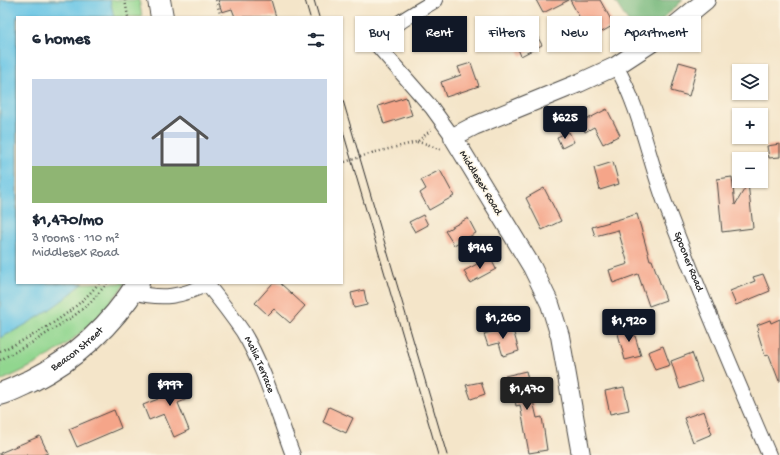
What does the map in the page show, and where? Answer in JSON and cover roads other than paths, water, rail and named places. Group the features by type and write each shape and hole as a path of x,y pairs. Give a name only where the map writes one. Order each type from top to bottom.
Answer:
{"main road":[{"path":"159,0 162,16"},
{"name":"Beacon Street","path":"0,394 38,377 60,365 79,351 99,334 112,320 135,287"}],"street":[{"name":"Middlesex Road","path":"436,0 387,31 376,44 437,115 450,146 532,267 550,304 560,336 581,455"},
{"path":"450,146 474,126 616,66 662,36 706,0"},
{"name":"Spooner Road","path":"616,66 629,93 655,174 690,269 769,455"},
{"path":"135,287 144,295 166,297 179,296 206,284"},
{"name":"Malia Terrace","path":"209,284 243,333 262,371 292,455"}],"water":[{"path":"0,0 110,0 114,16 16,16 16,284 82,284 44,314 0,338"}],"tram line":[{"path":"305,0 310,16"},
{"path":"314,0 319,16"},
{"path":"343,100 447,455"},
{"path":"343,131 438,455"}]}
